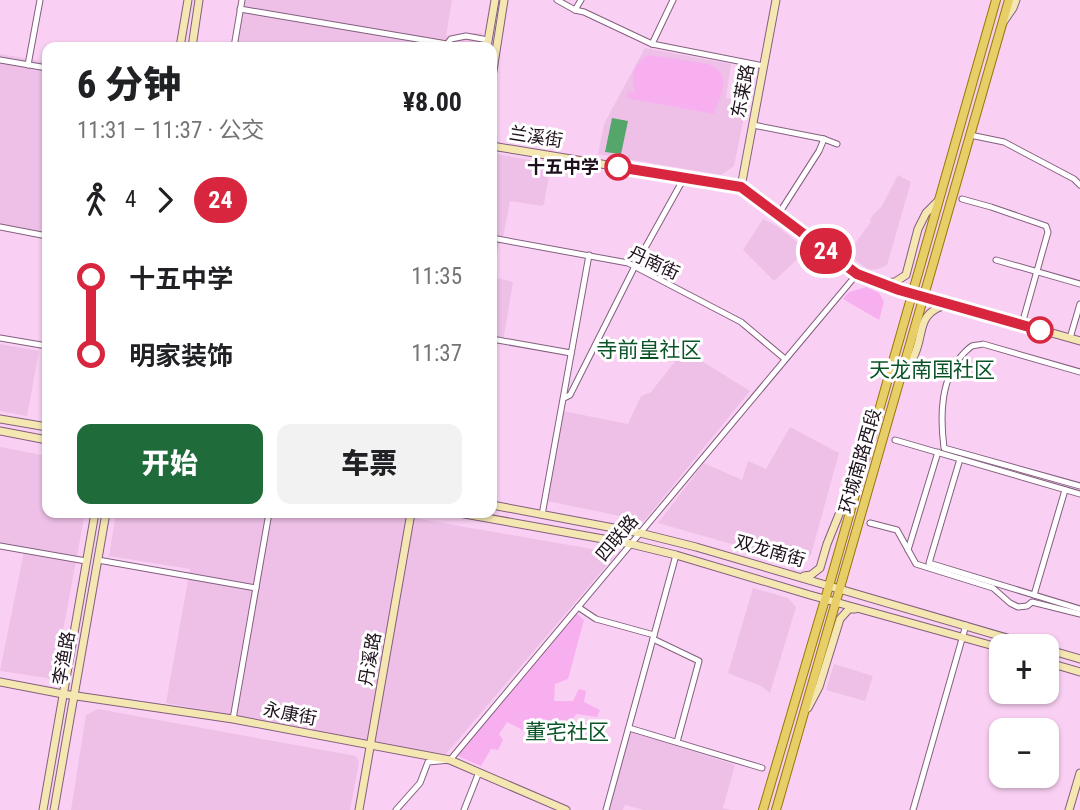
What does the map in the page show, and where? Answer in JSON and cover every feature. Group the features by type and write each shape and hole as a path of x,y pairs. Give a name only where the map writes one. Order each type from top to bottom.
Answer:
{"main road":[{"path":"181,42 188,0"},
{"path":"193,42 199,0"},
{"path":"488,42 495,0"},
{"path":"497,47 505,0"},
{"name":"东莱路","path":"741,187 776,0"},
{"name":"环城南路西段","path":"763,810 996,0"},
{"name":"环城南路西段","path":"776,810 1009,0"},
{"path":"1002,24 1016,0"},
{"name":"兰溪街","path":"497,147 741,187 857,274 911,294 1080,341"},
{"path":"880,283 895,282 906,275 918,229 926,213 938,201"},
{"path":"902,372 914,358 926,317 935,308 950,304"},
{"path":"0,419 42,426"},
{"path":"0,431 42,439"},
{"path":"802,577 811,575 820,568 840,512 860,477"},
{"name":"双龙南街","path":"497,507 640,533 995,634"},
{"name":"李渔路","path":"43,810 94,518"},
{"name":"李渔路","path":"54,810 105,518"},
{"name":"丹溪路","path":"359,810 410,518"},
{"name":"双龙南街","path":"487,518 631,544 676,555 989,645"},
{"path":"804,714 819,687 840,619 849,609 861,609"},
{"path":"1059,653 1080,659"},
{"path":"1059,666 1080,672"},
{"name":"永康街","path":"0,682 233,719 450,760 566,810"},
{"path":"1069,810 1080,773"}],"street":[{"path":"29,65 40,0"},
{"path":"235,42 242,0"},
{"path":"557,0 652,44 764,66"},
{"path":"575,10 580,0"},
{"path":"652,44 673,0"},
{"path":"240,9 435,42"},
{"path":"448,42 451,38 466,36 482,42"},
{"path":"0,60 42,67"},
{"path":"753,125 837,144"},
{"path":"970,135 1004,142 1074,179 1080,185"},
{"path":"778,215 824,139"},
{"path":"563,398 570,395 635,266 684,178"},
{"path":"962,199 1046,226 1048,232 1022,324"},
{"path":"0,227 42,235"},
{"name":"丹南街","path":"497,239 628,263 741,321 785,359"},
{"path":"542,515 589,256"},
{"path":"996,260 1080,284"},
{"name":"四联路","path":"396,810 420,783 428,762 450,760 857,274"},
{"path":"1070,338 1080,304"},
{"path":"0,338 42,345"},
{"path":"497,340 571,352"},
{"path":"1080,372 983,344 971,346 957,360 949,376 943,398 941,426 944,448 1080,486"},
{"path":"895,440 1080,494"},
{"path":"908,550 937,452"},
{"path":"960,459 929,563 1080,612"},
{"path":"1034,595 1065,490"},
{"path":"233,719 268,518"},
{"path":"870,523 897,530 916,564 993,588 1018,607 1027,606 1032,601 1080,612"},
{"path":"0,546 86,561"},
{"path":"606,810 676,555"},
{"path":"98,560 256,588"},
{"path":"578,607 596,619 653,637 699,661 677,742"},
{"path":"913,810 966,625"},
{"path":"629,728 761,768"},
{"path":"464,810 479,772"}],"shaded area":[{"path":"244,0 452,0 446,36 482,33 480,42 237,42"},
{"path":"645,48 731,64 726,98 747,102 734,166 721,175 598,154 604,124"},
{"path":"0,54 42,61 42,238 0,230"},
{"path":"649,55 708,64 716,69 721,74 723,86 714,114 626,98 628,92 635,93 633,76 636,66"},
{"path":"612,118 628,121 621,154 605,152"},
{"path":"497,154 551,164 544,204 542,206 510,201 502,243 499,243 497,254"},
{"path":"898,175 911,182 887,265 869,270 847,254 882,206"},
{"path":"763,219 777,226 807,250 774,281 743,250"},
{"path":"497,278 513,282 503,342 497,341"},
{"path":"866,287 879,293 884,302 879,320 843,299 849,292"},
{"path":"0,344 39,351 27,416 0,411"},
{"path":"684,350 750,391 644,521 547,501 563,411 628,424 641,396 651,392"},
{"path":"790,427 839,453 811,555 798,563 658,523 704,463 742,480 748,461 766,469"},
{"path":"0,447 42,455 42,518 84,518 54,679 0,671 24,552 0,547"},
{"path":"115,518 415,518 615,553 446,754 166,703 190,569 109,556"},
{"path":"753,588 788,598 796,607 770,693 761,686 728,673"},
{"path":"576,613 584,620 568,679 555,684 554,701 573,701 579,689 586,691 584,702 600,710 597,717 576,714 568,728 560,725 555,729 540,722 534,736 507,722 499,734 503,740 498,750 491,749 481,766 458,756"},
{"path":"834,664 873,676 865,701 826,690"},
{"path":"98,709 356,756 359,762 350,810 71,810 86,715"},
{"path":"630,731 735,765 723,808 732,810 644,810 625,805 623,810 608,810"}],"bus line":[{"name":"24","path":"618,167 741,187 857,274 899,290 1040,330"}],"place":[{"name":"十五中学","path":"618,167"}],"district":[{"name":"寺前皇社区","path":"649,350"},
{"name":"天龙南国社区","path":"932,370"},
{"name":"董宅社区","path":"567,732"}]}
